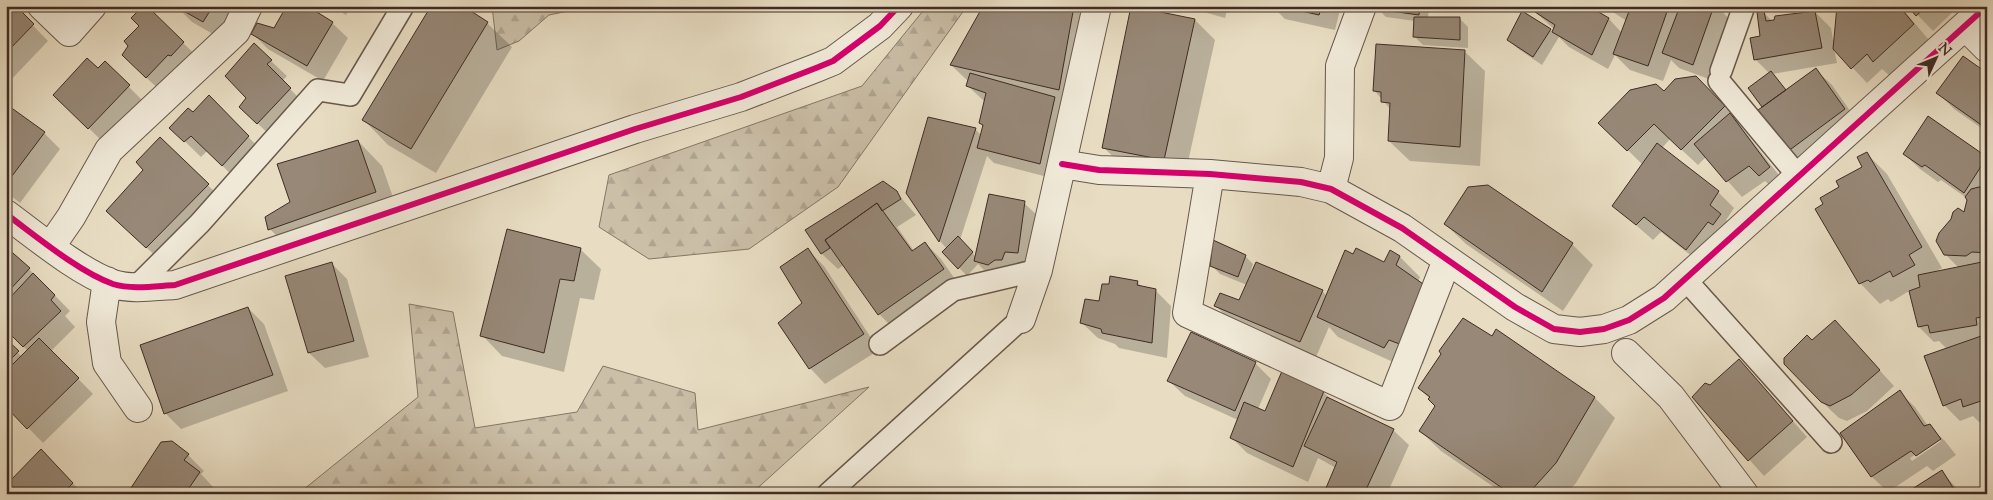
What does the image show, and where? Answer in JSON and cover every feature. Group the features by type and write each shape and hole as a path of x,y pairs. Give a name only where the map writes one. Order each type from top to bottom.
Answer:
{"street":[{"path":"42,6 69,32 92,6"},
{"path":"51,246 71,218 109,150 236,31 248,6"},
{"path":"6,214 96,277 115,284 136,287 175,285 634,129 741,96 833,61 880,26 899,6"},
{"path":"1021,319 1038,270 1097,6"},
{"path":"1331,189 1338,158 1340,66 1362,6"},
{"path":"1062,164 1099,170 1210,174 1301,182 1331,189 1402,228 1515,307 1554,329 1580,332 1604,329 1629,320 1664,298 1987,6"},
{"path":"1965,26 1987,48"},
{"path":"1210,174 1187,313 1390,406 1447,260"},
{"path":"107,281 101,322 107,364 138,408"},
{"path":"1626,353 1671,397 1744,494"}],"lane":[{"path":"136,287 200,222 318,90 350,95 403,6"},
{"path":"1744,6 1720,76 1798,176"},
{"path":"880,344 952,290 1038,270"},
{"path":"1686,279 1831,442"},
{"path":"828,494 1021,319"}],"green space":[{"path":"492,6 593,6 549,15 519,41 497,50"},
{"path":"927,6 967,6 838,187 749,249 649,259 599,227 609,175 862,86"},
{"path":"409,304 453,312 475,428 577,412 603,366 695,393 698,430 869,387 751,494 298,494 418,397"}],"building":[{"path":"6,6 16,6 34,24 6,53"},
{"path":"143,6 147,6 184,42 171,56 168,55 146,78 122,55 128,46 124,41 139,26 131,18"},
{"path":"175,6 213,6 203,22"},
{"path":"298,6 307,6 333,22 307,66 251,34 257,23 274,28 286,7 295,11"},
{"path":"431,6 463,6 488,22 411,149 362,120"},
{"path":"983,6 1074,6 1059,90 950,65"},
{"path":"1131,6 1195,19 1164,160 1102,148"},
{"path":"1279,6 1322,6 1319,15"},
{"path":"1377,6 1420,6 1419,15 1376,9"},
{"path":"1534,6 1588,6 1609,18 1592,55 1552,32 1555,25 1532,10"},
{"path":"1631,6 1669,6 1648,66 1613,54"},
{"path":"1680,6 1714,6 1693,65 1662,53"},
{"path":"1837,6 1899,6 1914,24 1873,62 1867,54 1851,69 1833,49"},
{"path":"1907,6 1927,6 1916,16"},
{"path":"1522,11 1551,29 1533,57 1507,40"},
{"path":"1764,11 1766,21 1774,20 1775,16 1815,11 1822,48 1754,60 1750,38 1760,36 1757,12"},
{"path":"1414,17 1460,17 1460,40 1413,37"},
{"path":"254,43 272,60 267,64 291,88 257,124 239,107 246,98 225,76"},
{"path":"1376,44 1465,50 1460,147 1388,141 1390,103 1381,102 1381,92 1373,91"},
{"path":"1963,56 1987,73 1987,129 1936,93"},
{"path":"87,58 98,68 105,61 130,85 88,129 53,95"},
{"path":"1816,68 1845,109 1787,152 1758,110"},
{"path":"1771,71 1786,90 1762,107 1748,88"},
{"path":"970,73 1055,97 1040,164 977,148 983,125 979,123 986,93 966,86"},
{"path":"1696,76 1725,106 1681,150 1654,124 1627,151 1598,123 1630,90 1656,84 1664,91 1675,79"},
{"path":"209,95 249,136 222,166 191,136 184,142 169,128 188,108 193,112"},
{"path":"6,104 45,132 6,184"},
{"path":"1730,113 1770,167 1759,176 1749,166 1726,182 1694,144"},
{"path":"1928,116 1987,157 1964,193 1925,165 1922,167 1903,154"},
{"path":"928,117 976,128 939,242 906,193"},
{"path":"160,137 209,184 146,248 106,211 143,170 136,162"},
{"path":"358,140 376,192 268,230 265,217 290,202 277,164"},
{"path":"1657,143 1719,191 1710,205 1721,214 1713,225 1708,222 1686,250 1644,217 1636,225 1612,206"},
{"path":"1867,152 1922,247 1909,255 1915,265 1893,277 1890,271 1870,282 1868,280 1859,284 1815,209 1823,204 1820,198 1839,187 1836,181 1862,167 1857,157"},
{"path":"883,181 897,191 901,199 882,211 877,203 825,240 830,248 821,254 805,230"},
{"path":"1987,184 1987,253 1972,252 1966,256 1944,255 1936,241 1939,233 1951,219 1953,212 1958,208 1964,212 1967,200 1965,197 1971,189 1986,188"},
{"path":"1488,185 1573,243 1542,292 1444,224 1468,187"},
{"path":"989,194 1025,201 1018,253 1005,252 1002,260 995,260 988,265 974,261"},
{"path":"877,203 912,251 925,242 944,269 878,315 825,240"},
{"path":"507,229 581,248 574,281 560,279 544,353 480,336"},
{"path":"958,236 973,252 958,269 942,252"},
{"path":"1213,240 1246,255 1238,277 1210,266"},
{"path":"6,247 30,268 6,294"},
{"path":"808,248 864,334 809,369 778,323 802,303 780,267"},
{"path":"1356,248 1384,262 1390,250 1400,256 1396,265 1426,286 1402,345 1389,340 1384,348 1317,317 1345,250 1353,254"},
{"path":"1987,261 1987,316 1976,318 1977,325 1930,333 1928,325 1918,327 1909,291 1920,287 1918,275"},
{"path":"332,262 354,341 308,353 285,276"},
{"path":"1256,262 1323,290 1300,342 1214,306 1220,293 1239,300"},
{"path":"33,273 55,295 51,300 61,311 23,347 6,330 6,302"},
{"path":"1110,276 1138,281 1137,285 1156,289 1152,343 1102,333 1101,329 1080,323 1085,299 1099,301 1102,284 1109,284"},
{"path":"248,307 273,375 164,414 140,345"},
{"path":"1463,318 1492,336 1496,329 1595,397 1556,463 1528,494 1511,494 1419,431 1435,406 1428,399 1430,397 1418,388 1441,354 1439,351"},
{"path":"1835,320 1880,370 1851,395 1830,406 1821,402 1784,364 1784,358 1807,335 1812,340"},
{"path":"1191,332 1256,362 1235,411 1167,381"},
{"path":"1987,334 1987,399 1963,407 1961,399 1943,406 1924,356"},
{"path":"39,338 79,378 27,429 6,407 6,371"},
{"path":"6,339 19,351 6,364"},
{"path":"1739,359 1793,421 1748,461 1692,397 1705,383 1710,385"},
{"path":"1282,371 1324,391 1293,467 1230,438 1244,402 1265,411"},
{"path":"1900,390 1924,426 1930,424 1941,439 1916,456 1911,451 1871,477 1840,433"},
{"path":"1327,397 1394,429 1364,494 1338,494 1326,488 1337,462 1304,446"},
{"path":"172,441 189,454 184,460 200,472 185,494 127,494 161,442"},
{"path":"41,449 73,483 62,494 19,494 8,483"},
{"path":"1942,470 1957,494 1911,494 1909,491"}],"cycle path":[{"path":"6,214 72,262 113,284 136,287 175,285 635,129 741,97 833,61 880,26 899,6"},
{"path":"1062,164 1099,170 1210,174 1301,182 1331,189 1402,228 1515,307 1554,329 1580,332 1604,329 1629,320 1664,298 1987,6"}]}
